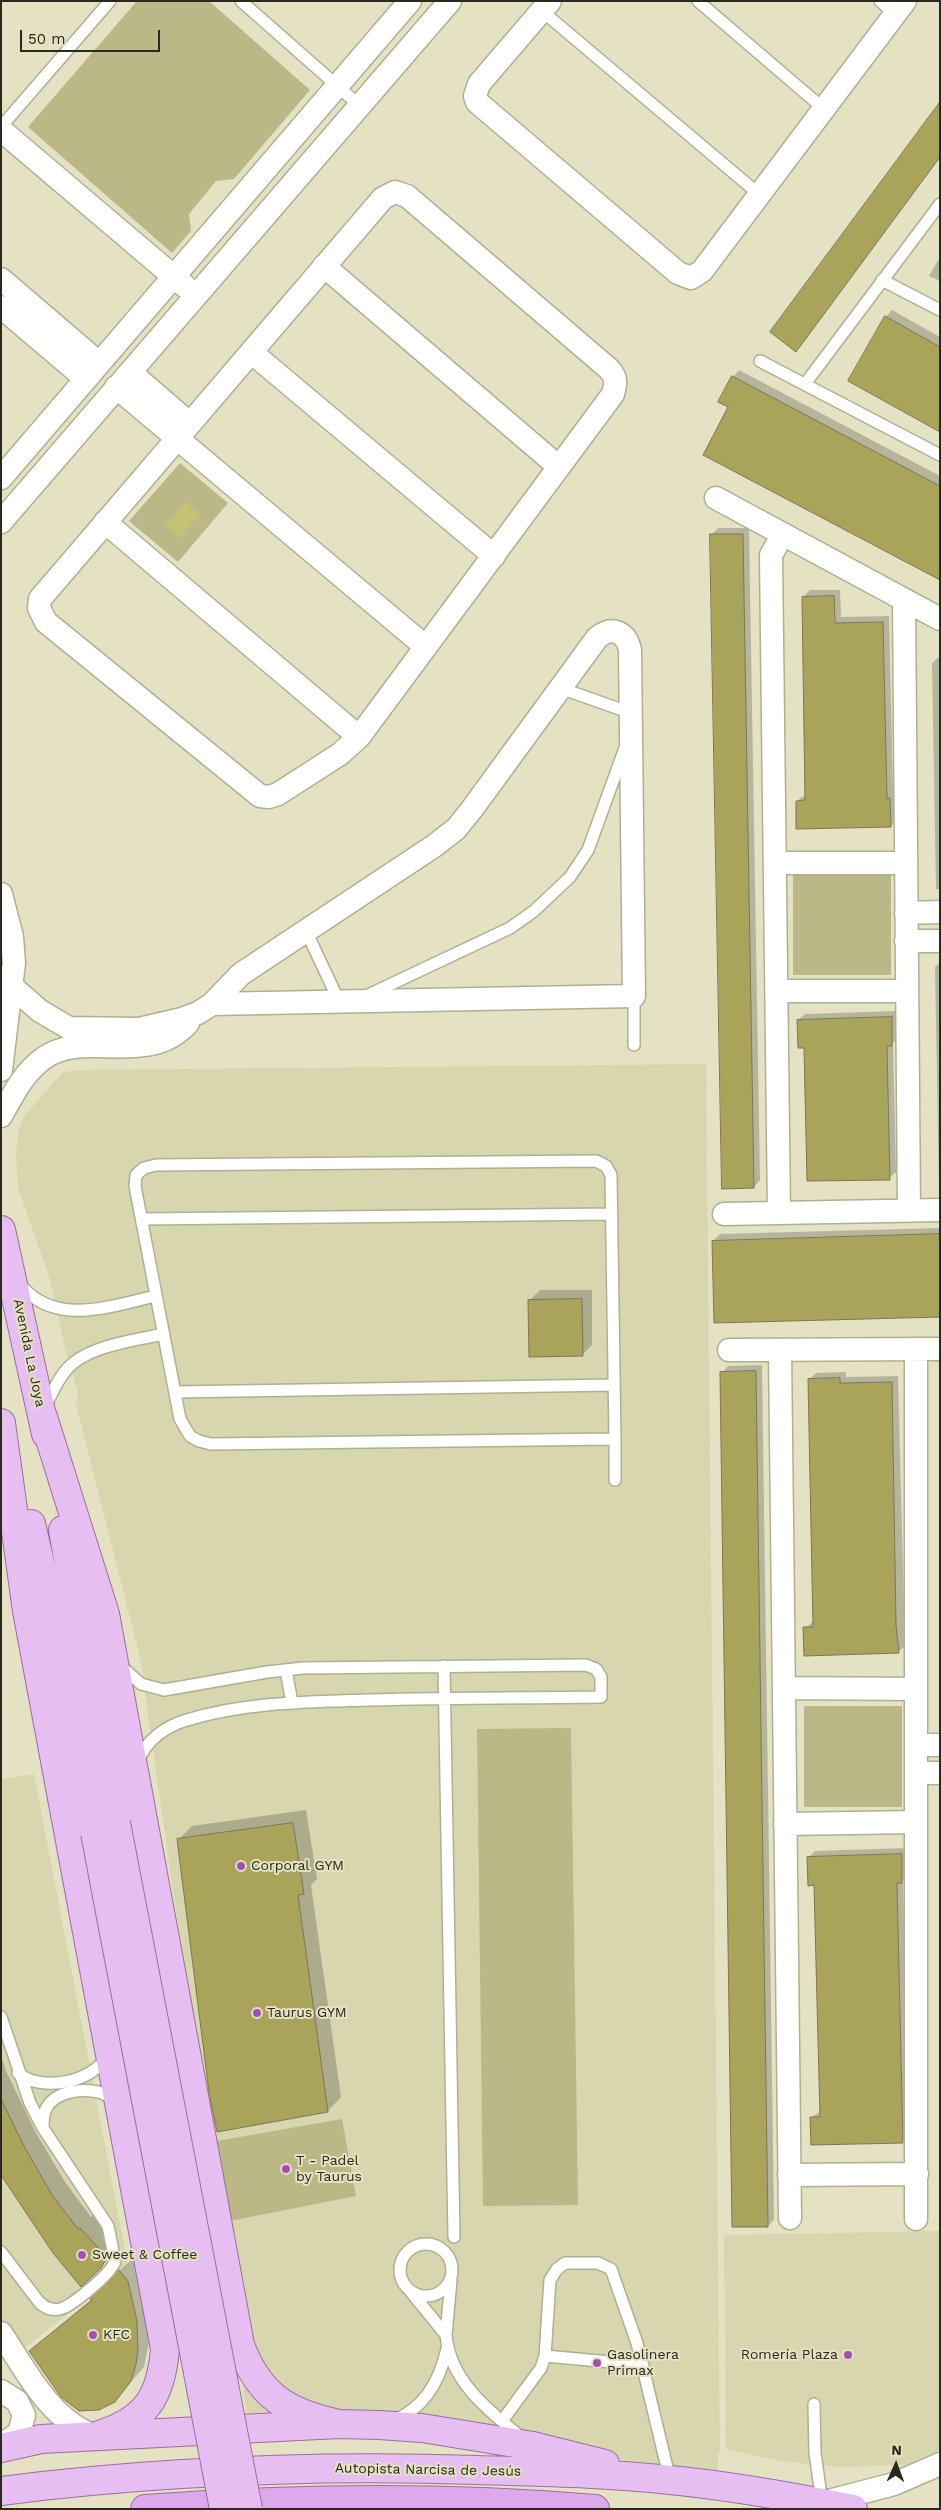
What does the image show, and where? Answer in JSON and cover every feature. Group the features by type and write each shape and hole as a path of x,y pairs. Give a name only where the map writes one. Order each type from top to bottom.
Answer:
{"highway":[{"path":"145,2509 273,2502 362,2501 538,2504 594,2509"}],"main road":[{"name":"Avenida La Joya","path":"2,1231 43,1415"},
{"path":"1,1401 105,1828 248,2509"},
{"path":"43,1415 105,1614 240,2345 247,2364 267,2392 294,2411 339,2424"},
{"path":"43,1415 105,1828 224,2509"},
{"path":"1,1423 27,1610 165,2349 164,2364 154,2396 135,2419 124,2427 96,2435"},
{"path":"162,2328 186,2341 201,2339 224,2331 234,2313"},
{"path":"1,2447 41,2439 96,2435 275,2429 339,2424 379,2425 422,2428 533,2446 670,2480"},
{"name":"Autopista Narcisa de Jesús","path":"1,2492 78,2482 283,2468 420,2468 670,2480 853,2509"}],"street":[{"path":"1,478 410,1"},
{"path":"1,522 450,1"},
{"path":"546,6 475,90 474,96 481,108 519,140 683,276 691,278 702,271 824,110 893,5"},
{"path":"1,129 196,296"},
{"path":"401,193 609,369 616,379 613,394 359,737 340,754 278,794 269,797 260,796 46,622 39,608 42,593 251,352 383,198 388,194 401,193"},
{"path":"324,266 558,467"},
{"path":"5,296 93,371"},
{"path":"251,352 494,556"},
{"path":"124,379 184,429 426,647"},
{"path":"716,498 940,619"},
{"path":"105,522 359,737"},
{"path":"779,1213 771,555 783,534"},
{"path":"904,600 909,1211"},
{"path":"1,1116 15,1090 29,1071 45,1057 60,1050 138,1046 158,1043 183,1029 205,1008 234,979 434,846 456,829 472,809 597,638 604,632 615,630 628,640 630,650 634,996 348,1001 205,1008 139,1029 79,1029 57,1023 7,983"},
{"path":"775,863 905,863"},
{"path":"1,894 12,937 14,963 7,983 1,1070"},
{"path":"906,913 940,912"},
{"path":"906,941 940,941"},
{"path":"776,991 907,991"},
{"path":"724,1214 940,1210"},
{"path":"916,1349 916,2219"},
{"path":"730,1350 940,1349"},
{"path":"780,1350 790,2218"},
{"path":"784,1688 916,1689"},
{"path":"916,1744 940,1745"},
{"path":"916,1773 940,1773"},
{"path":"785,1824 916,1822"},
{"path":"789,2175 917,2174"},
{"path":"1,2334 32,2380 69,2423 80,2431 96,2435"},
{"path":"1,2447 19,2433 24,2421 21,2404 6,2393 32,2380"},
{"path":"822,2503 894,2484 940,2464"}],"lane":[{"path":"1,129 110,1"},
{"path":"241,1 359,105"},
{"path":"698,1 824,110"},
{"path":"546,6 760,195"},
{"path":"804,384 940,204"},
{"path":"882,280 940,310"},
{"path":"760,361 940,456"},
{"path":"306,931 348,1001 510,928 534,911 570,877 588,850 631,722 560,688"},
{"path":"634,996 634,1045"},
{"path":"615,1439 211,1444 198,1441 184,1429 175,1392 135,1186 136,1175 150,1166 176,1165 596,1161 606,1166 611,1175 615,1439 615,1480"},
{"path":"142,1219 612,1214"},
{"path":"12,1270 24,1290 51,1307 64,1310 85,1311 156,1296"},
{"path":"43,1415 61,1378 78,1359 90,1352 164,1334"},
{"path":"175,1392 614,1385"},
{"path":"111,1645 120,1664 130,1676 141,1684 164,1690 286,1670 586,1665 596,1669 601,1677 601,1697 445,1698 292,1702 264,1705 196,1718 171,1727 153,1738 144,1749 136,1771 136,1787"},
{"path":"444,1666 454,2237 446,2335 448,2349 456,2370 470,2391 502,2421 533,2446"},
{"path":"286,1670 292,1702"},
{"path":"1,2017 18,2073 30,2103 44,2128 108,2226 115,2256 113,2267 67,2306 53,2310 39,2302 1,2252"},
{"path":"18,2073 27,2080 44,2084 70,2079 88,2074 98,2068 109,2051"},
{"path":"44,2128 45,2109 58,2096 93,2090 110,2096 119,2107"},
{"path":"446,2335 408,2288 401,2274 402,2259 414,2247 454,2237"},
{"path":"408,2288 423,2295 431,2295 445,2287 452,2269 444,2251 429,2244"},
{"path":"502,2421 541,2368 544,2356 550,2280 557,2269 565,2263 598,2263 611,2269 643,2365 670,2480"},
{"path":"379,2425 397,2420 422,2402 436,2384 448,2349"},
{"path":"544,2356 643,2365"},
{"path":"814,2404 815,2453 822,2503"}],"shaded area":[{"path":"137,1 209,1 310,90 234,179 216,181 189,214 191,231 172,253 28,127"},
{"path":"180,463 228,503 178,562 129,521"},
{"path":"185,502 200,514 180,538 165,526"},
{"path":"891,874 891,975 793,975 793,875"},
{"path":"706,1064 720,2453 718,2453 718,2471 247,2415 140,1657 76,1404 78,1393 66,1352 49,1276 18,1188 16,1156 18,1132 24,1116 63,1072 81,1070"},
{"path":"804,1706 902,1706 902,1807 804,1807"},
{"path":"571,1728 578,2205 483,2206 477,1729"},
{"path":"34,1774 128,2266 22,2350 1,2318 1,1779"},
{"name":"T - Padel by Taurus","path":"342,2119 356,2196 230,2221 217,2141"},
{"path":"940,2231 940,2450 905,2465 838,2467 780,2461 726,2449 724,2235"}],"building":[{"path":"940,102 940,157 796,352 770,332"},
{"path":"885,316 940,347 940,432 848,381"},
{"path":"732,376 940,486 940,580 703,455 728,407 718,402"},
{"path":"710,534 743,534 754,1188 722,1189"},
{"path":"834,596 835,623 883,622 887,798 890,798 891,827 796,829 796,801 805,800 802,597"},
{"path":"892,1017 892,1046 887,1046 890,1180 807,1181 804,1048 798,1048 797,1020"},
{"path":"940,1234 940,1317 714,1323 712,1241"},
{"path":"582,1299 583,1356 529,1357 528,1300"},
{"path":"756,1371 768,2227 732,2227 720,1372"},
{"path":"840,1378 840,1383 892,1382 896,1625 899,1653 804,1656 803,1627 813,1627 808,1379"},
{"name":"Taurus GYM","path":"293,1823 304,1894 298,1895 328,2112 217,2132 209,2092 177,1839"},
{"path":"902,1854 902,1883 897,1883 903,2143 811,2145 810,2117 820,2117 814,1885 808,1886 807,1857"},
{"path":"1,2099 24,2146 52,2195 78,2229 80,2228 107,2257 101,2268 81,2287 53,2253 1,2175"},
{"name":"KFC","path":"119,2270 128,2281 137,2321 138,2349 136,2365 131,2381 115,2402 99,2410 79,2411 61,2397 29,2351 92,2300 90,2299"}],"place":[{"name":"Corporal GYM","path":"241,1866"},
{"name":"Taurus GYM","path":"257,2013"},
{"name":"T - Padel by Taurus","path":"286,2169"},
{"name":"Sweet & Coffee","path":"82,2255"},
{"name":"KFC","path":"93,2335"},
{"name":"Romería Plaza","path":"848,2355"},
{"name":"Gasolinera Primax","path":"597,2363"}]}
